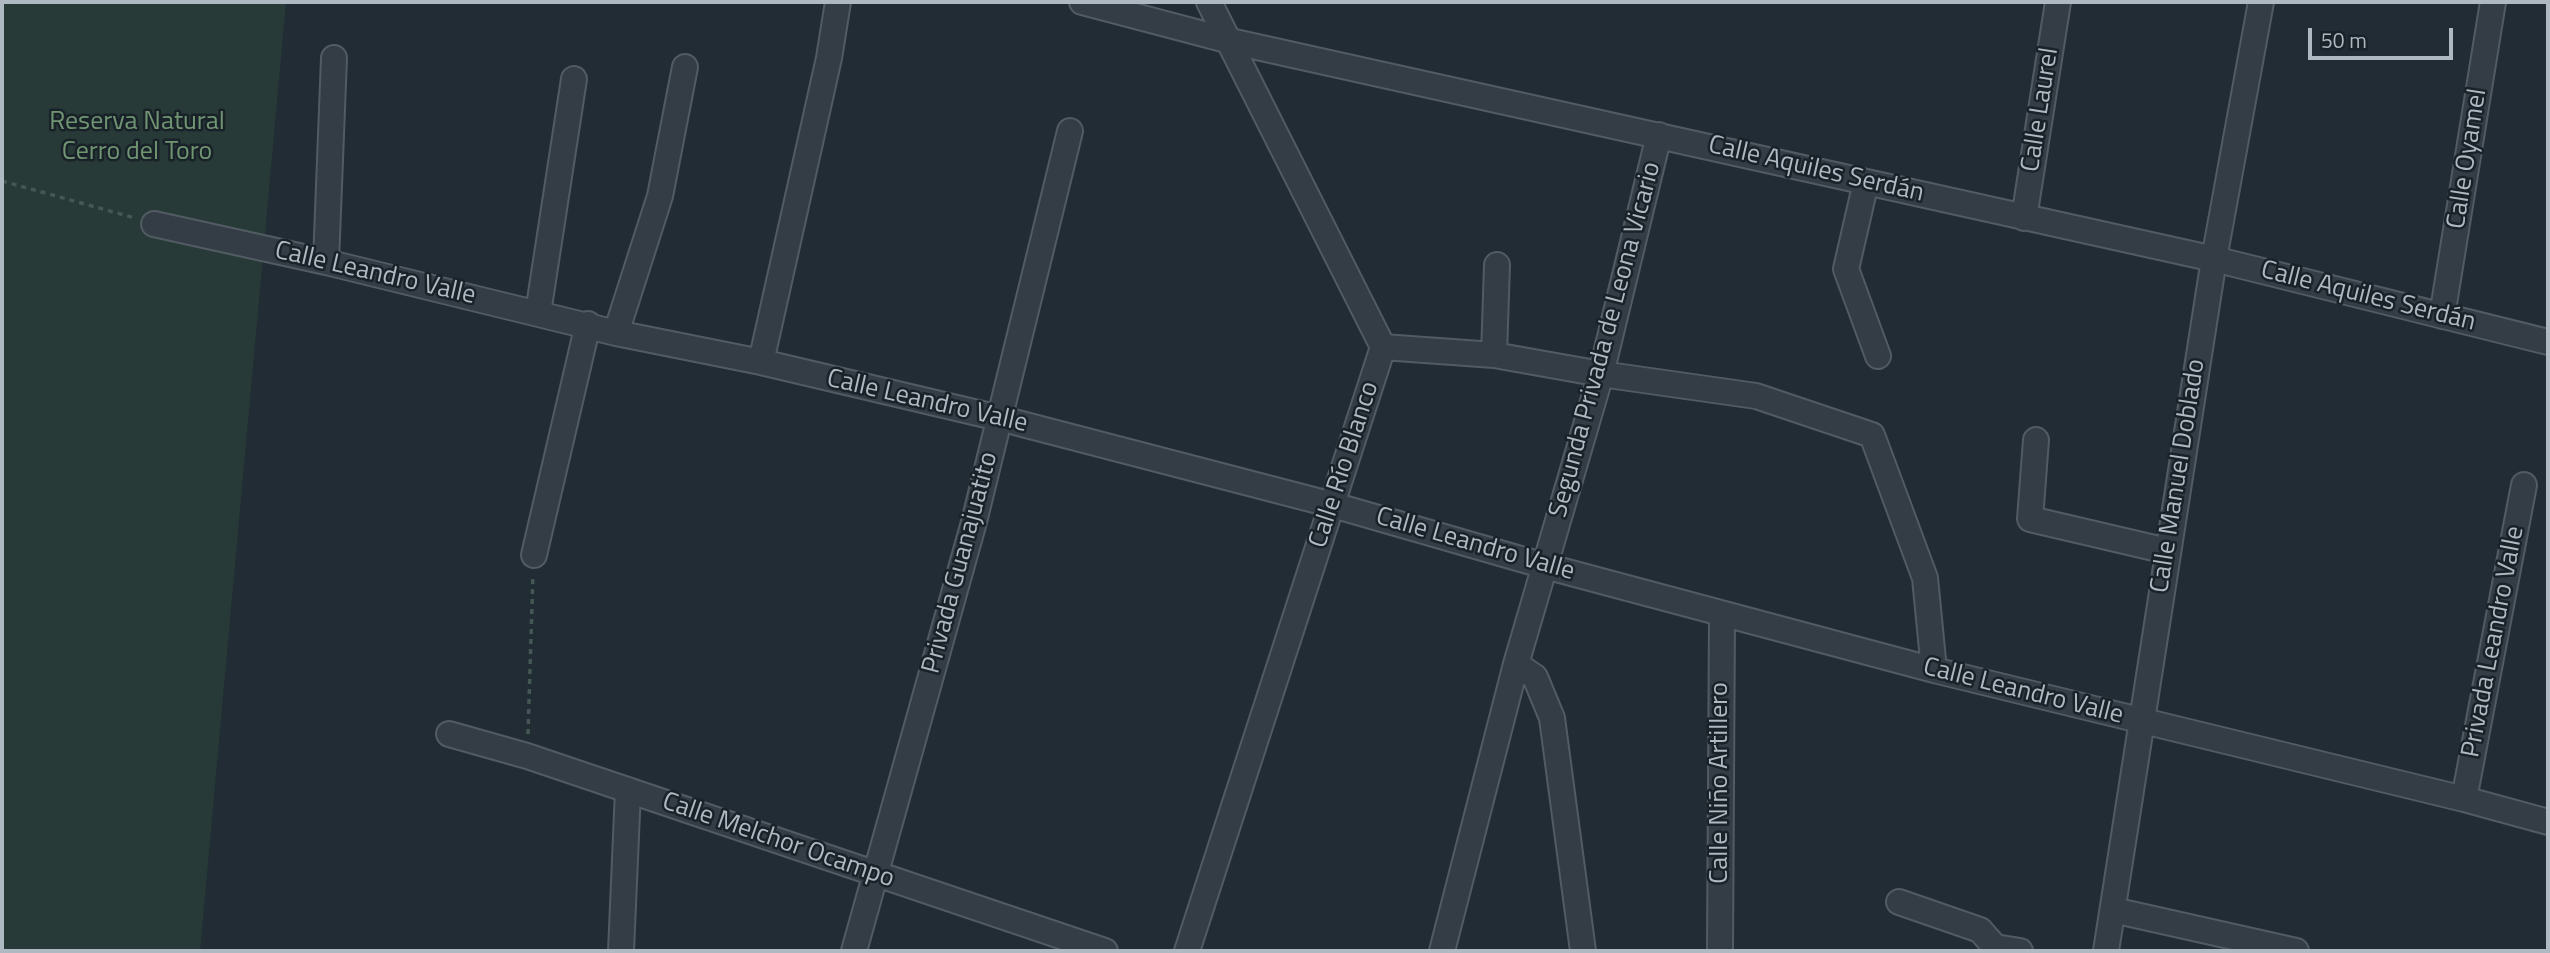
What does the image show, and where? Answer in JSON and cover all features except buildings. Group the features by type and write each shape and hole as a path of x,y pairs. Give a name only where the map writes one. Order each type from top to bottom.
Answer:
{"street":[{"path":"761,362 830,58 838,2"},
{"name":"Calle Aquiles Serdán","path":"1082,2 1230,41 2214,259 2548,342"},
{"name":"Calle Río Blanco","path":"1187,951 1383,347 1209,2"},
{"name":"Calle Laurel","path":"2024,218 2058,2"},
{"name":"Calle Manuel Doblado","path":"2106,951 2214,259 2261,2"},
{"name":"Calle Oyamel","path":"2442,316 2493,2"},
{"path":"326,262 334,58"},
{"path":"616,332 660,196 685,67"},
{"path":"538,313 574,79"},
{"name":"Privada Guanajuatito","path":"854,951 974,522 1070,131"},
{"name":"Segunda Privada de Leona Vicario","path":"1442,951 1516,664 1601,374 1660,135"},
{"path":"1866,181 1846,269 1878,356"},
{"name":"Calle Leandro Valle","path":"154,224 999,418 1333,505 1545,566 1934,670 2548,822"},
{"path":"1494,355 1497,265"},
{"path":"534,555 588,324"},
{"path":"1383,347 1494,355 1601,374 1756,396 1872,435 1925,578 1934,670"},
{"path":"2036,440 2030,519 2167,551"},
{"name":"Privada Leandro Valle","path":"2463,799 2524,485"},
{"name":"Calle Niño Artillero","path":"1720,951 1722,614"},
{"path":"1516,664 1535,677 1552,718 1583,951"},
{"name":"Calle Melchor Ocampo","path":"449,734 527,756 1105,951"},
{"path":"621,951 628,790"},
{"path":"1899,902 1980,930 1995,947 2020,951"},
{"path":"2113,910 2296,951"}],"path":[{"path":"2,181 154,224"},
{"path":"527,756 534,555"}],"green space":[{"name":"Reserva Natural Cerro del Toro","path":"2,2 286,2 200,951 2,951"}]}
